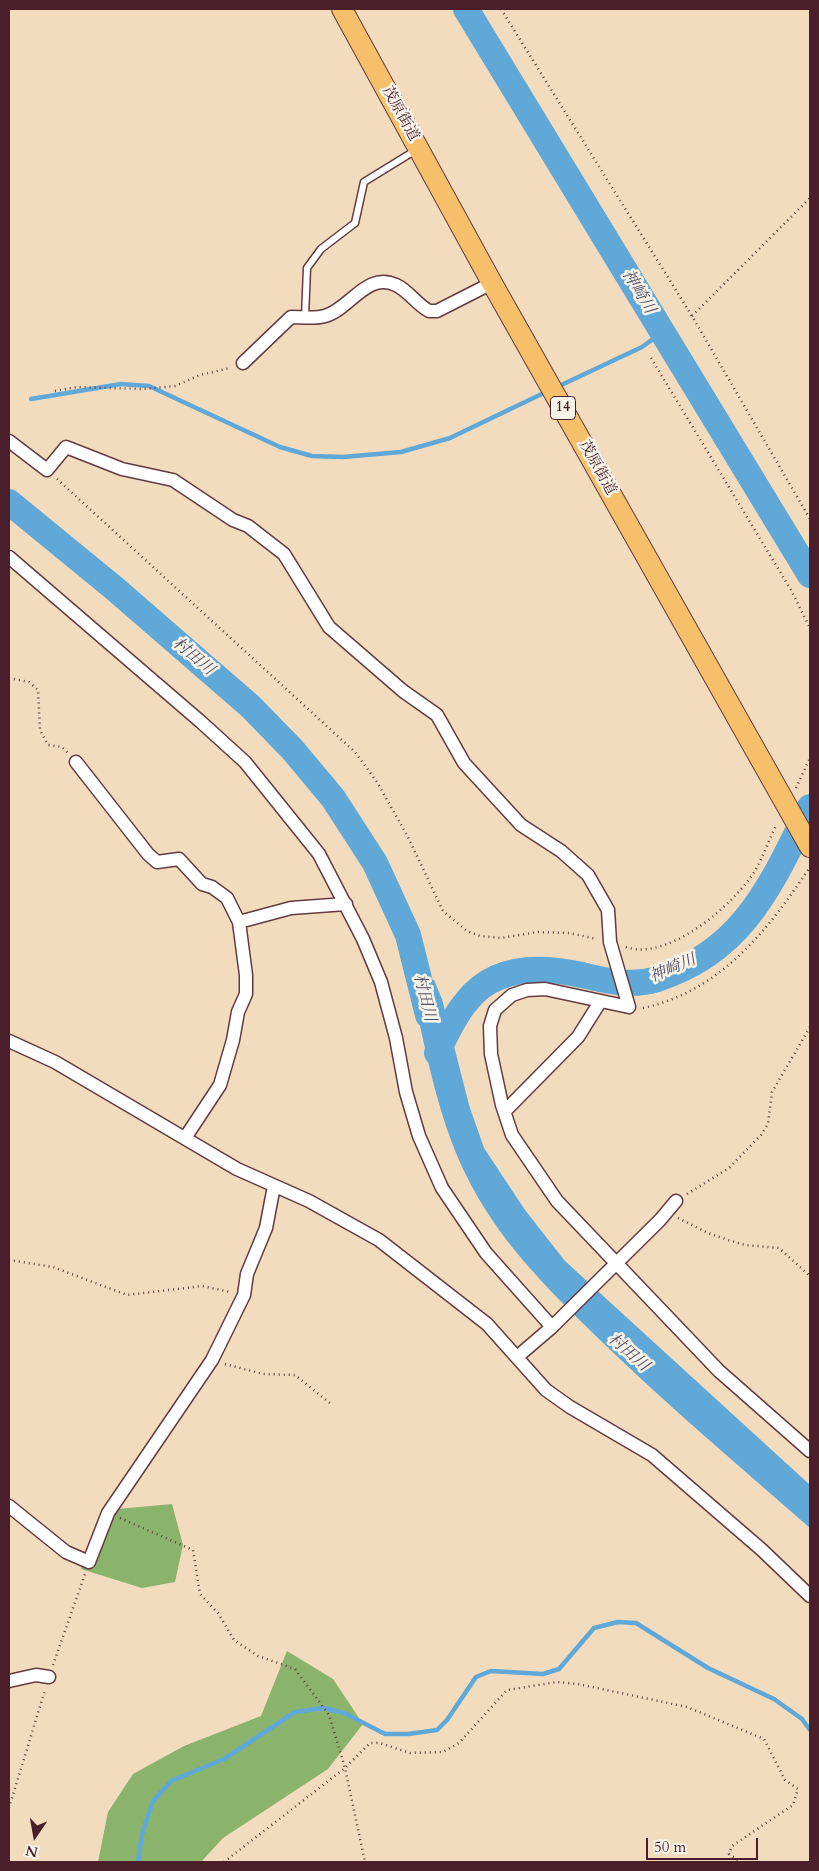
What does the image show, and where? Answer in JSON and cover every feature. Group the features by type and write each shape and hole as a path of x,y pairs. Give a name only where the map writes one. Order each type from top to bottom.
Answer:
{"main road":[{"name":"茂原街道","path":"342,9 420,148 492,283 809,846"}],"street":[{"path":"243,363 291,317 324,316 339,310 366,287 379,282 396,285 429,312 437,311 492,283"},
{"path":"9,441 47,470 66,447 122,469 173,480 233,520 248,526 284,554 329,627 403,691 437,715 464,763 520,825 562,851 588,875 608,910 610,942 629,1007 545,989 527,990 512,995 495,1010 491,1018 490,1040 512,1135 557,1201 719,1371 810,1451"},
{"path":"9,557 201,722 244,762 282,805 319,854 346,904 381,982 396,1038 406,1092 419,1136 442,1188 486,1253 552,1328"},
{"path":"76,762 148,854 157,862 179,859 202,884 212,887 227,898 239,922 246,975 246,994 238,1012 233,1040 220,1085 185,1138"},
{"path":"239,922 291,908 346,904"},
{"path":"505,1111 578,1036 600,1002"},
{"path":"9,1041 55,1062 237,1169 309,1201 379,1240 487,1324 546,1390 570,1407 652,1455 762,1550 810,1596"},
{"path":"9,1506 66,1552 90,1562 108,1513 212,1360 244,1295 247,1274 266,1228 274,1186"},
{"path":"517,1357 552,1328 617,1264 676,1201"},
{"path":"9,1681 36,1675 49,1677"}],"lane":[{"path":"305,317 306,268 321,249 355,223 364,182 420,148"}],"path":[{"path":"502,9 692,316 810,519"},
{"path":"692,316 810,198"},
{"path":"652,358 791,590 810,628"},
{"path":"54,391 77,387 143,390 175,386 200,375 226,370 243,363"},
{"path":"47,470 355,752 377,782 408,837 443,911 467,931 480,936 501,938 538,932 570,933 610,942 630,949 658,946 683,936 716,914 739,892 756,869 766,844 810,758"},
{"path":"9,678 29,682 38,690 40,730 44,738 48,745 62,747 76,762"},
{"path":"629,1007 639,1009 677,997 711,979 731,964 771,923 810,867"},
{"path":"676,1201 729,1168 761,1135 768,1124 772,1092 810,1027"},
{"path":"664,1215 678,1218 708,1234 745,1246 779,1248 810,1276"},
{"path":"9,1260 53,1267 127,1295 202,1286 244,1295"},
{"path":"212,1360 262,1374 295,1375 330,1404"},
{"path":"108,1513 193,1550 200,1594 218,1613 234,1640 258,1656 295,1668 329,1715 345,1768 365,1862"},
{"path":"224,1862 345,1768 370,1743 380,1743 410,1753 443,1752 459,1743 507,1690 535,1684 578,1684 688,1707 764,1738 785,1780 798,1789 793,1805 732,1846 729,1854 741,1862"}],"green space":[{"path":"172,1504 183,1545 175,1582 142,1588 81,1569 106,1510"},
{"path":"287,1651 333,1679 363,1724 328,1769 223,1838 201,1862 98,1862 108,1812 133,1774 184,1746 261,1716"}],"water":[{"path":"434,980 442,999 469,1105 484,1148 525,1210 565,1261 810,1485 810,1528 677,1411 599,1339 524,1262 492,1220 478,1198 455,1150 446,1127 432,1078 410,981"}],"waterway":[{"name":"神崎川","path":"466,9 810,575"},
{"path":"557,387 642,347 664,331"},
{"path":"31,399 121,384 149,386 280,447 312,456 343,457 401,452 450,438 548,391"},
{"name":"村田川","path":"9,502 114,588 250,706 292,749 333,798 375,863 408,935 428,1015"},
{"name":"神崎川","path":"437,1053 462,1007 478,989 491,980 520,971 551,970 610,981 638,983 657,979 687,967 713,951 734,932 752,911 782,862 810,807"},
{"path":"138,1862 142,1834 153,1801 171,1781 224,1759 295,1712 324,1708 344,1713 385,1734 408,1734 437,1730 447,1720 476,1677 491,1671 543,1674 559,1669 594,1628 618,1622 636,1623 708,1668 774,1699 802,1719 810,1730"}]}
